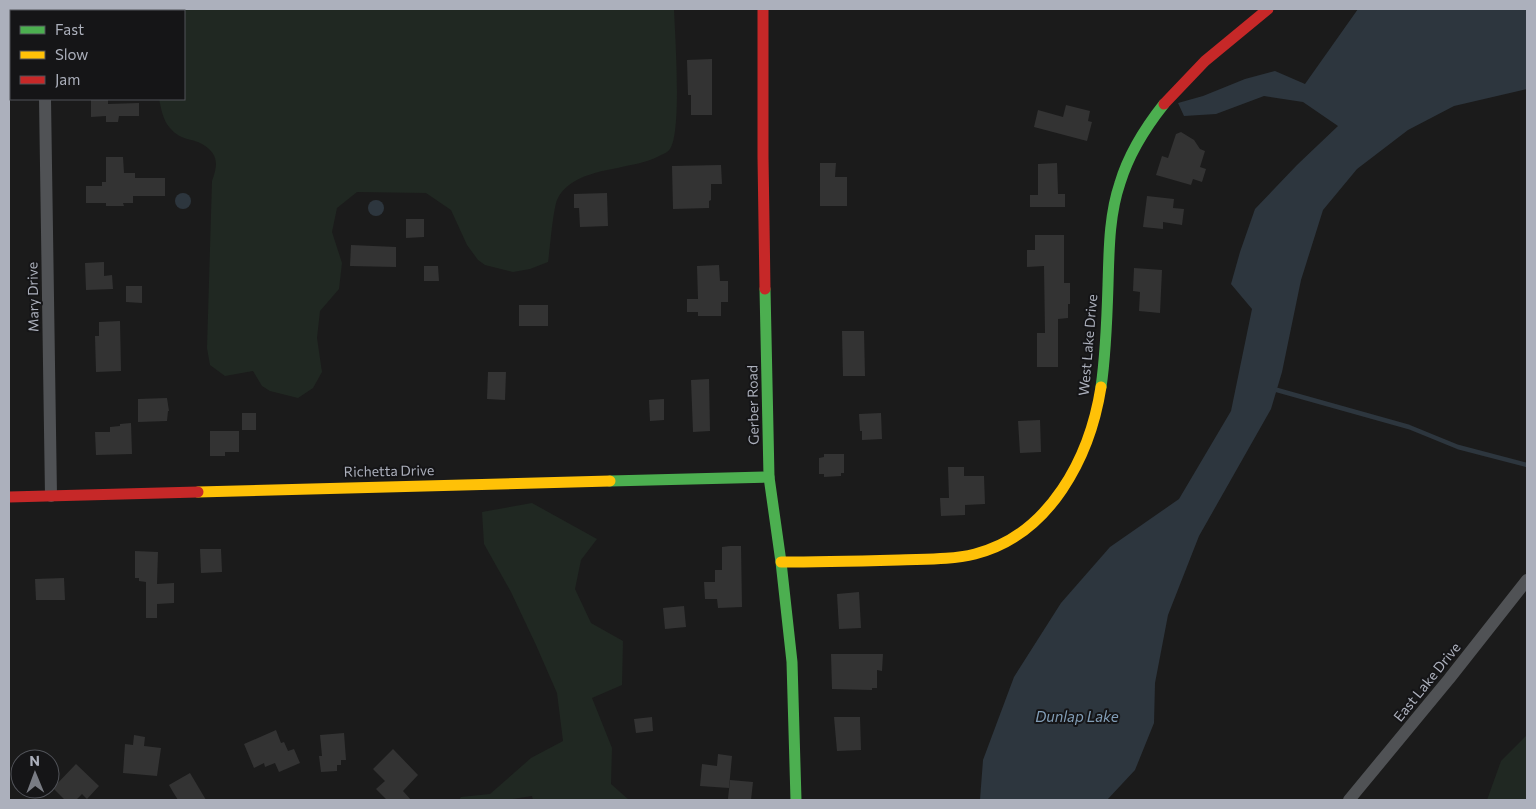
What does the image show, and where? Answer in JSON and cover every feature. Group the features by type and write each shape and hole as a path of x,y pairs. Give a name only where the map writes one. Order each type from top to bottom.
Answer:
{"street":[{"name":"Gerber Road","path":"763,9 763,157 769,476 792,662 796,800"},
{"name":"West Lake Drive","path":"781,562 934,559 971,555 1013,539 1041,517 1064,488 1082,455 1093,427 1100,398 1108,320 1110,233 1115,199 1124,170 1136,145 1153,118 1173,94 1210,58 1268,9"},
{"name":"Mary Drive","path":"45,100 51,496"},
{"name":"Richetta Drive","path":"9,497 769,476"},
{"name":"East Lake Drive","path":"1349,800 1449,679 1527,580"}],"shaded area":[{"path":"674,9 677,104 674,139 670,149 663,154 635,164 591,174 566,187 556,203 548,262 530,269 513,272 485,265 478,260 467,245 451,210 426,193 357,192 337,208 332,232 342,263 339,289 320,311 317,338 322,372 313,388 298,398 270,391 262,386 253,371 225,376 210,365 207,348 212,181 216,160 208,148 174,132 164,118 159,100 185,100 185,10 163,10"},
{"path":"532,503 597,539 581,560 575,589 591,623 623,641 622,685 592,698 612,748 611,784 629,800 533,800 532,796 506,800 459,800 461,797 490,794 531,758 563,741 557,693 511,592 484,544 482,512"},
{"path":"1527,735 1527,800 1487,800 1501,761"}],"water":[{"name":"Dunlap Lake","path":"1358,9 1527,9 1527,89 1454,106 1408,130 1357,169 1323,210 1301,280 1282,372 1271,409 1199,536 1168,615 1155,683 1154,723 1135,770 1107,800 980,800 983,760 1014,677 1061,603 1110,547 1179,499 1231,411 1252,309 1231,284 1255,209 1338,126 1303,102 1264,96 1216,114 1184,116 1178,103 1203,96 1245,79 1275,71 1305,84"},
{"path":"180,193 186,193 191,198 189,207 180,209 175,204 175,198"},
{"path":"373,200 379,200 384,205 382,214 373,216 368,211 368,205"}],"building":[{"path":"712,59 712,115 691,115 691,95 688,95 687,60"},
{"path":"91,100 108,100 108,104 139,103 139,116 119,116 118,122 106,122 106,116 91,117"},
{"path":"1066,105 1090,111 1088,121 1092,122 1087,141 1034,127 1038,110 1063,117"},
{"path":"1181,132 1194,140 1200,149 1205,151 1200,167 1206,169 1202,182 1193,179 1191,185 1156,175 1162,156 1168,158 1176,134"},
{"path":"106,157 123,157 124,173 135,173 135,178 165,178 165,196 133,196 133,203 123,203 124,206 106,206 106,203 86,203 86,186 102,186 102,182 106,182"},
{"path":"820,163 836,163 835,177 847,177 847,206 820,206"},
{"path":"1057,163 1058,194 1065,194 1065,207 1030,207 1030,195 1038,195 1038,164"},
{"path":"721,165 722,184 711,184 709,208 673,209 672,166"},
{"path":"607,193 608,226 580,227 579,208 574,208 574,194"},
{"path":"1147,196 1174,199 1173,208 1184,209 1182,225 1163,222 1163,229 1143,227"},
{"path":"406,219 424,219 424,237 406,238"},
{"path":"1035,235 1064,235 1064,283 1070,283 1070,304 1068,304 1068,318 1058,319 1058,367 1037,367 1037,333 1045,333 1044,266 1027,267 1027,250 1035,250"},
{"path":"351,245 396,247 396,267 350,266"},
{"path":"104,262 104,276 112,275 113,289 86,290 85,263"},
{"path":"719,265 720,281 728,281 728,302 721,302 721,316 698,316 698,312 687,312 687,299 698,299 697,266"},
{"path":"424,266 438,266 439,281 424,281"},
{"path":"1134,268 1162,270 1160,313 1139,311 1140,292 1133,291"},
{"path":"126,286 142,286 142,303 126,302"},
{"path":"519,305 548,305 548,326 519,326"},
{"path":"120,321 121,371 96,372 95,336 99,336 99,322"},
{"path":"842,331 864,331 865,376 843,376"},
{"path":"488,372 506,372 505,400 487,399"},
{"path":"709,379 710,431 693,432 691,380"},
{"path":"167,398 169,411 167,421 138,422 138,399"},
{"path":"664,399 664,420 650,421 649,400"},
{"path":"242,413 256,413 256,430 242,430"},
{"path":"881,413 882,439 862,440 859,414"},
{"path":"1040,420 1041,452 1020,453 1018,421"},
{"path":"131,423 132,454 96,455 95,432 110,432 110,427"},
{"path":"210,431 239,431 239,452 225,452 225,456 210,456"},
{"path":"824,454 844,454 844,473 841,473 841,476 824,477 824,474 819,474 819,458 824,457"},
{"path":"948,467 964,467 964,476 984,476 985,504 965,505 965,515 941,516 940,498 949,498"},
{"path":"741,546 742,607 718,608 717,599 705,599 704,582 715,582 715,570 722,570 722,547"},
{"path":"200,549 221,549 222,572 201,573"},
{"path":"135,551 158,552 157,584 174,583 174,603 157,604 157,618 146,618 146,582 135,578"},
{"path":"64,578 65,600 36,600 35,579"},
{"path":"859,592 861,628 839,629 837,594"},
{"path":"684,606 686,627 665,629 663,608"},
{"path":"831,654 883,654 882,671 877,670 877,688 872,688 872,690 832,689"},
{"path":"652,717 653,731 636,733 634,719"},
{"path":"834,717 860,717 861,750 837,751"},
{"path":"276,730 281,743 284,742 288,751 294,749 300,763 279,772 275,763 265,767 264,763 254,768 244,744"},
{"path":"344,733 346,760 341,760 341,765 337,765 337,771 321,772 319,756 322,756 320,735"},
{"path":"134,735 145,737 144,746 161,748 157,776 123,773 125,744 133,745"},
{"path":"393,749 418,775 403,791 411,800 387,800 376,789 385,781 373,769"},
{"path":"718,754 732,756 729,788 700,786 702,764 717,766"},
{"path":"76,764 99,786 87,799 82,794 76,800 65,800 60,795 60,781"},
{"path":"190,773 206,800 178,800 173,792 169,785"},
{"path":"730,780 753,782 751,800 728,799"}],"waterway":[{"path":"1277,390 1409,427 1458,447 1527,465"}],"traffic: fast":[{"path":"1101,387 1106,336 1110,233 1116,195 1133,151 1150,122 1164,104"},
{"path":"765,289 769,477 792,662 796,800"},
{"path":"610,481 769,477"}],"traffic: slow":[{"path":"781,562 947,558 975,554 1001,544 1025,530 1045,511 1062,490 1076,466 1087,440 1096,413 1101,387"},
{"path":"198,492 610,481"}],"traffic: jam":[{"path":"763,9 765,289"},
{"path":"1164,104 1205,61 1268,9"},
{"path":"9,497 198,492"}]}
